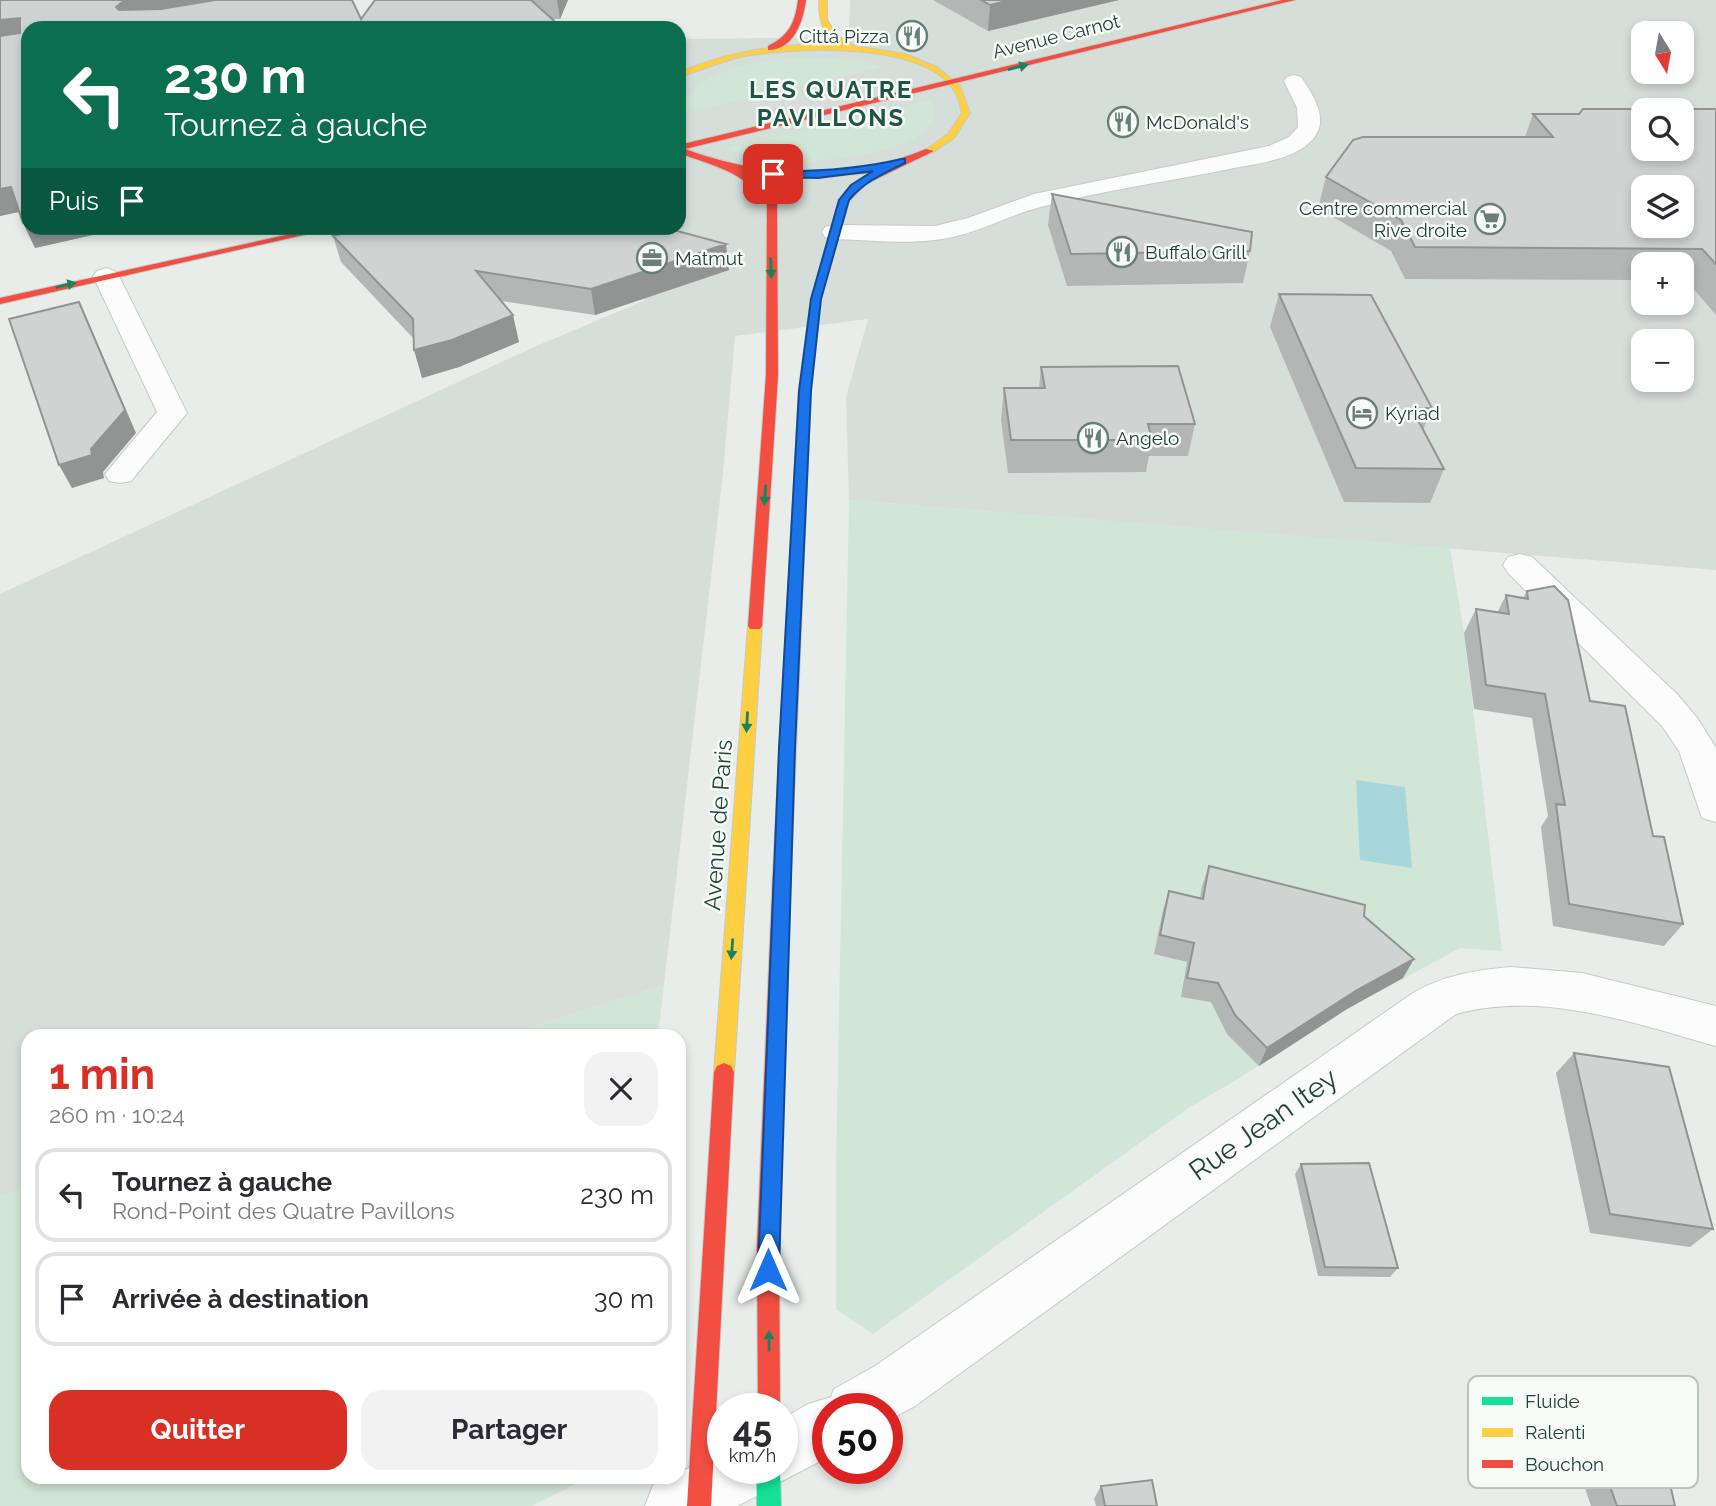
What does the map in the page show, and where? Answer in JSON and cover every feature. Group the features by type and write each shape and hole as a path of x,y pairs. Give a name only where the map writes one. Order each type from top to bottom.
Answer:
{"main road":[{"path":"771,48 796,34 800,26 802,0"},
{"path":"823,0 822,25 826,33 855,49"},
{"name":"Avenue Carnot","path":"1119,25 1223,0"},
{"name":"Avenue Carnot","path":"686,147 1292,0"},
{"path":"686,72 724,57 771,48 855,49 897,56 931,69 952,83 965,103 966,113 961,124 940,145 872,175 855,187 844,200 816,299 805,391 790,690 768,1244 769,1393"},
{"path":"904,76 954,64"},
{"path":"686,152 731,168 773,174 818,175 863,171 902,161"},
{"name":"Avenue de Paris","path":"691,1503 712,1245 774,330 772,200 754,182 731,168"},
{"path":"0,301 296,235"},
{"path":"768,1484 769,1506"}],"street":[{"path":"834,232 934,233 975,224 1034,201 1275,152 1298,139 1310,124 1307,108 1294,81"},
{"path":"106,276 172,413 120,474"},
{"path":"1520,565 1684,725 1703,754 1716,807"},
{"name":"Rue Jean Itey","path":"883,1393 1371,1047 1447,997 1494,988 1554,988 1622,1001 1716,1026"},
{"path":"691,1503 725,1484"}],"shaded area":[{"path":"850,0 1716,0 1716,570 849,500 846,397 868,319 735,336 723,473 664,985 525,1029 21,1029 21,1190 0,1197 0,594 534,347 646,300 443,235 686,235 686,39 849,37"}],"green space":[{"path":"808,57 857,60 884,67 686,112 688,97 715,75 734,68"},
{"path":"931,100 934,115 927,128 913,139 872,153 792,162 758,158 724,149"},
{"path":"849,500 1450,548 1464,633 1502,951 1460,948 1347,1009 1190,1107 873,1334 836,1309 836,1166"},
{"path":"664,985 659,1029 525,1029"},
{"path":"21,1190 21,1484 575,1484 532,1506 0,1506 0,1197"}],"water":[{"path":"1356,780 1405,787 1412,868 1360,860"}],"building":[{"path":"0,0 125,0 116,7 119,10 161,9 215,0 352,0 361,19 375,0 531,0 554,21 21,21 21,217 11,187 0,189 0,36 20,33 20,18 0,20"},
{"path":"981,0 1010,0 990,5"},
{"name":"Centre commercial Rive droite","path":"1583,109 1631,109 1631,161 1694,161 1694,109 1716,109 1716,264 1702,249 1415,247 1401,220 1326,177 1353,140 1363,137 1553,137 1533,114 1579,114"},
{"path":"1052,194 1252,232 1250,251 1071,254"},
{"path":"686,233 726,244 591,289 476,271 513,315 452,340 414,350 413,319 333,236"},
{"path":"1279,294 1371,295 1432,408 1412,409 1444,469 1356,468"},
{"path":"79,302 125,410 91,449 92,455 59,465 9,319"},
{"path":"1178,366 1195,424 1148,424 1152,440 1011,440 1004,388 1045,388 1041,367"},
{"path":"1554,586 1568,600 1590,701 1625,706 1653,836 1664,837 1683,924 1569,904 1556,804 1565,805 1545,694 1486,685 1476,609 1509,614 1506,595 1528,599 1527,591"},
{"path":"1209,866 1365,905 1364,916 1414,959 1357,990 1267,1048 1235,1015 1218,983 1187,978 1194,943 1160,935 1169,891 1203,899"},
{"path":"1574,1053 1669,1067 1713,1229 1610,1214"},
{"path":"1369,1163 1398,1268 1325,1267 1301,1164"},
{"path":"1152,1480 1157,1506 1105,1506 1101,1486"},
{"path":"1611,1488 1671,1488 1675,1506 1617,1506"}],"traffic: fast":[{"path":"768,1484 769,1506"}],"traffic: slow":[{"path":"823,0 828,32 838,41 855,49"},
{"path":"686,72 741,55 781,49 864,49 902,56 934,69 957,88 966,113 951,136 929,151"},
{"path":"782,871 805,388"},
{"path":"724,1072 755,626"}],"traffic: jam":[{"path":"771,48 791,35 799,17 802,0"},
{"path":"686,146 1291,0"},
{"path":"686,152 738,168 804,176 871,171 901,163 929,151"},
{"path":"805,388 816,299 844,200 863,182 902,161"},
{"path":"731,168 754,182 772,200 772,375 755,626"},
{"path":"0,301 297,235"},
{"path":"769,1393 768,1244 782,871"},
{"path":"699,1506 724,1072"}],"place":[{"name":"Cittá Pizza","path":"912,36"},
{"name":"McDonald's","path":"1123,122"},
{"name":"Centre commercial Rive droite","path":"1490,219"},
{"name":"Buffalo Grill","path":"1122,252"},
{"name":"Matmut","path":"652,258"},
{"name":"Kyriad","path":"1362,413"},
{"name":"Angelo","path":"1093,438"}],"district":[{"name":"LES QUATRE PAVILLONS","path":"831,104"}],"route":[{"path":"768,1270 790,677 805,391 816,299 844,200 855,187 872,175 902,161 863,171 818,175 773,174"}]}
